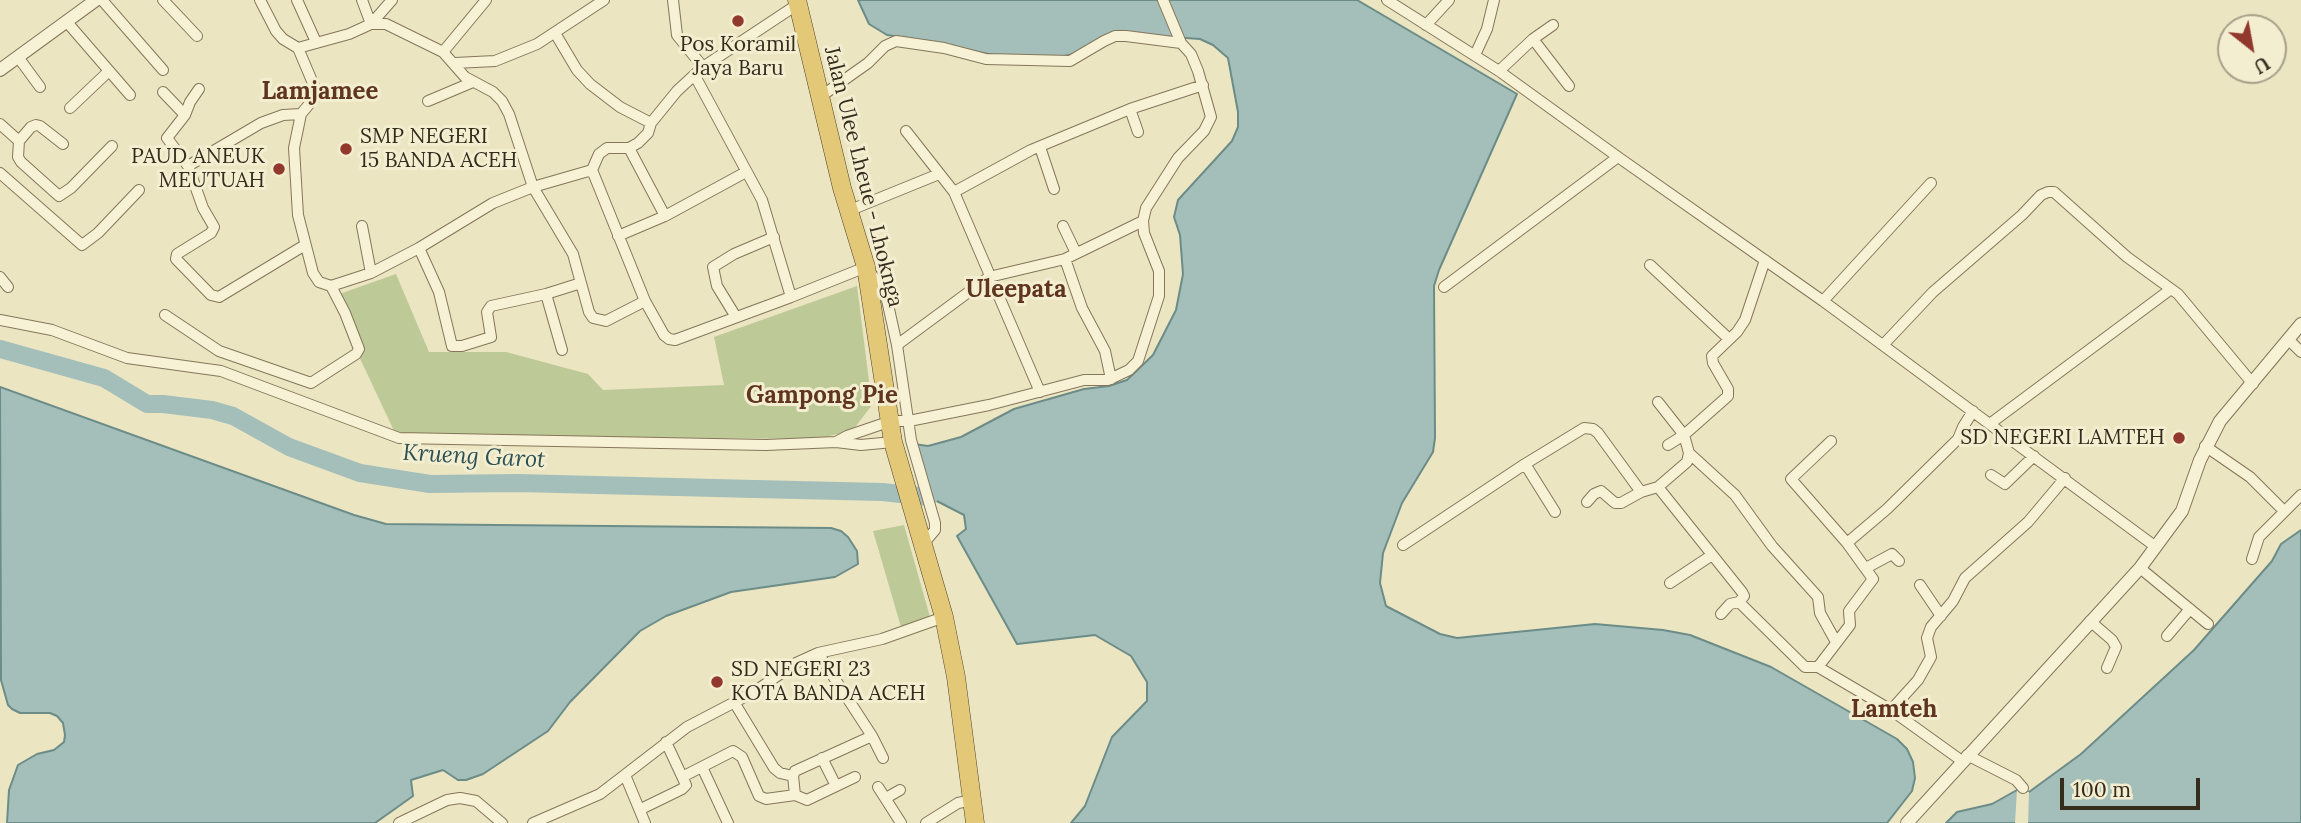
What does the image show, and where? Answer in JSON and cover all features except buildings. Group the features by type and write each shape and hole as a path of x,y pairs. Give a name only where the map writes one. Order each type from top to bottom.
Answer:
{"highway":[{"name":"Jalan Ulee Lheue - Lhoknga","path":"797,2 848,211 866,267 891,421 924,515 923,544 944,617 956,677 975,823"}],"street":[{"path":"0,70 96,0"},
{"path":"102,0 163,70"},
{"path":"163,0 197,36"},
{"path":"260,0 276,30 298,48 316,96 301,114 294,148 298,215 313,273 319,282 331,286 371,273 419,248 493,203 533,187 592,170 603,150 612,147 629,148 644,139 651,123 677,91 703,67 797,2"},
{"path":"297,0 316,42"},
{"path":"362,0 371,24"},
{"path":"298,48 349,34 371,24 392,0"},
{"path":"443,52 486,0"},
{"path":"454,62 495,61 537,44 604,0"},
{"path":"673,0 677,34 703,67"},
{"path":"836,442 891,421 909,421 1084,380 1111,379 1129,370 1138,360 1159,296 1159,271 1144,233 1146,208 1178,159 1204,131 1211,119 1203,85 1191,54 1180,42 1163,0"},
{"path":"1387,0 1499,71 1823,301 2156,547"},
{"path":"1426,24 1449,0"},
{"path":"1475,55 1487,29 1494,0"},
{"path":"66,21 130,95"},
{"path":"371,24 386,24 443,52 465,77 493,92 502,101 509,114 533,187 573,254 589,312 598,320 614,318 645,301"},
{"path":"1499,71 1533,39 1553,25"},
{"path":"555,33 590,84 620,107 651,123"},
{"path":"820,97 868,63 885,46 896,41 944,48 986,59 1055,61 1070,61 1115,36 1180,42"},
{"path":"1533,39 1569,86"},
{"path":"18,57 40,87"},
{"path":"70,108 109,71"},
{"path":"695,76 762,201 791,297"},
{"path":"428,101 473,82"},
{"path":"954,192 1040,147 1130,110 1203,85"},
{"path":"199,89 190,102 186,115 167,138 188,166 203,208 214,227 211,233 177,254 176,259 211,295 219,297 305,245"},
{"path":"163,92 186,115"},
{"path":"1130,110 1138,132"},
{"path":"188,166 261,123 283,115 301,114"},
{"path":"0,124 19,141"},
{"path":"59,196 53,194 21,162 18,157 19,141 36,125 63,144"},
{"path":"906,131 954,192 1040,392"},
{"path":"44,213 112,146"},
{"path":"1040,147 1054,189"},
{"path":"629,148 666,216"},
{"path":"1444,287 1618,157"},
{"path":"0,320 52,330 127,358 221,371 399,438 766,445 900,443 909,421 897,345 882,288 866,267 676,340 669,339 645,301 592,170"},
{"path":"618,236 666,216 746,172"},
{"path":"0,173 79,244 85,245 139,190"},
{"path":"848,211 939,174"},
{"path":"1823,301 1931,183"},
{"path":"1883,345 1933,292 2022,215 2041,195 2048,192 2060,195 2127,257 2171,289 2253,384"},
{"path":"897,345 989,277 1065,260 1143,221"},
{"path":"362,226 371,273"},
{"path":"1063,226 1076,253"},
{"path":"736,317 717,286 713,267 734,254 774,237"},
{"path":"419,248 439,292 452,346 462,346 491,337 487,312 491,306 547,294 581,283"},
{"path":"1065,260 1082,308 1105,351 1111,379"},
{"path":"1668,445 1684,435 1728,396 1728,389 1713,363 1712,356 1745,320 1765,260"},
{"path":"1650,265 1729,339"},
{"path":"0,277 8,287"},
{"path":"165,314 219,351 311,383 356,354 359,349 331,286"},
{"path":"1991,423 2171,289"},
{"path":"547,294 562,350"},
{"path":"1907,823 2140,568 2182,511 2205,446 2220,421 2301,324"},
{"path":"2289,340 2301,352"},
{"path":"1587,502 1601,491 1615,503 1626,501 1641,492 1658,487 1687,462 1689,453 1684,435 1658,402"},
{"path":"1847,543 1887,509 1958,439 1973,411"},
{"path":"1404,545 1584,428 1598,433 1641,492"},
{"path":"1818,667 1850,625 1849,611 1872,583 1873,578 1847,543 1791,479 1831,441"},
{"path":"2205,446 2250,477 2284,511"},
{"path":"1689,453 1735,495 1772,546 1818,597 1820,613 1836,642"},
{"path":"1991,475 2005,484 2034,456"},
{"path":"1525,464 1555,512"},
{"path":"1891,710 1917,680 1931,657 1927,638 1931,627 1953,601 1965,578 2028,522 2065,478"},
{"path":"1658,487 1744,596 1739,602 1730,604 1721,614"},
{"path":"2252,559 2259,537 2301,495"},
{"path":"1866,568 1892,554 1899,561"},
{"path":"1670,583 1712,555"},
{"path":"2140,568 2208,624"},
{"path":"1920,585 1941,616"},
{"path":"1739,602 1801,664 1810,668 1818,667 1965,758 2017,780 2023,788"},
{"path":"2167,636 2190,609"},
{"path":"533,823 600,794 687,727 754,692 796,663 818,653 882,639 944,617"},
{"path":"2090,621 2112,640 2116,647 2107,668"},
{"path":"818,653 872,736 883,758"},
{"path":"734,702 774,768 780,773 793,776"},
{"path":"795,795 793,776 799,768 872,736"},
{"path":"641,809 684,787 684,776 666,742"},
{"path":"684,776 733,751 737,752 745,764 759,796 766,799 795,795 807,800 855,777"},
{"path":"822,758 836,786"},
{"path":"702,767 729,823"},
{"path":"625,775 645,823"},
{"path":"878,787 901,823"},
{"path":"886,797 900,790"},
{"path":"399,823 447,800 460,798 476,801 502,823"},
{"path":"926,823 958,803 973,800"}],"green space":[{"path":"396,274 429,352 506,352 588,374 603,390 724,385 714,337 857,286 872,405 853,430 818,439 396,435 331,297"},
{"path":"904,525 930,617 901,627 873,531"}],"water":[{"path":"858,0 1357,0 1517,94 1434,286 1433,452 1402,503 1383,553 1380,583 1386,606 1440,634 1457,638 1595,624 1690,635 1771,667 1897,739 1907,749 1913,762 1915,778 1912,791 1887,823 1071,823 1085,806 1112,737 1147,701 1147,682 1131,656 1095,635 1017,644 957,536 966,529 964,515 929,497 914,444 928,446 961,437 1014,409 1127,380 1153,355 1176,310 1183,274 1180,235 1174,217 1178,200 1232,141 1238,127 1238,112 1228,58 1213,45 1200,39 1128,34 1059,57 1003,57 887,35 869,24"},
{"path":"0,387 354,515 386,524 831,528 848,537 857,551 858,564 835,577 731,592 666,616 640,631 570,702 548,731 483,774 458,780 443,770 411,780 413,796 375,823 7,823 9,790 18,765 37,754 54,750 64,742 65,735 63,723 57,716 50,713 20,713 12,709 8,705 1,680"},
{"path":"2301,530 2301,823 1946,823 1957,812 1992,804 2017,790 2029,792 2081,754 2194,650 2272,561 2281,544"}],"pier":[{"path":"2017,790 2029,792 2028,823 2015,823"}],"waterway":[{"name":"Krueng Garot","path":"0,349 104,378 147,404 212,410 233,416 289,447 360,473 430,484 518,483 882,492 929,497"}],"place":[{"name":"Pos Koramil Jaya Baru","path":"738,21"},
{"name":"SMP NEGERI 15 BANDA ACEH","path":"346,149"},
{"name":"PAUD ANEUK MEUTUAH","path":"279,169"},
{"name":"SD NEGERI LAMTEH","path":"2179,438"},
{"name":"SD NEGERI 23 KOTA BANDA ACEH","path":"717,682"}],"district":[{"name":"Lamjamee","path":"320,92"},
{"name":"Uleepata","path":"1016,290"},
{"name":"Gampong Pie","path":"822,396"},
{"name":"Lamteh","path":"1894,710"}]}
